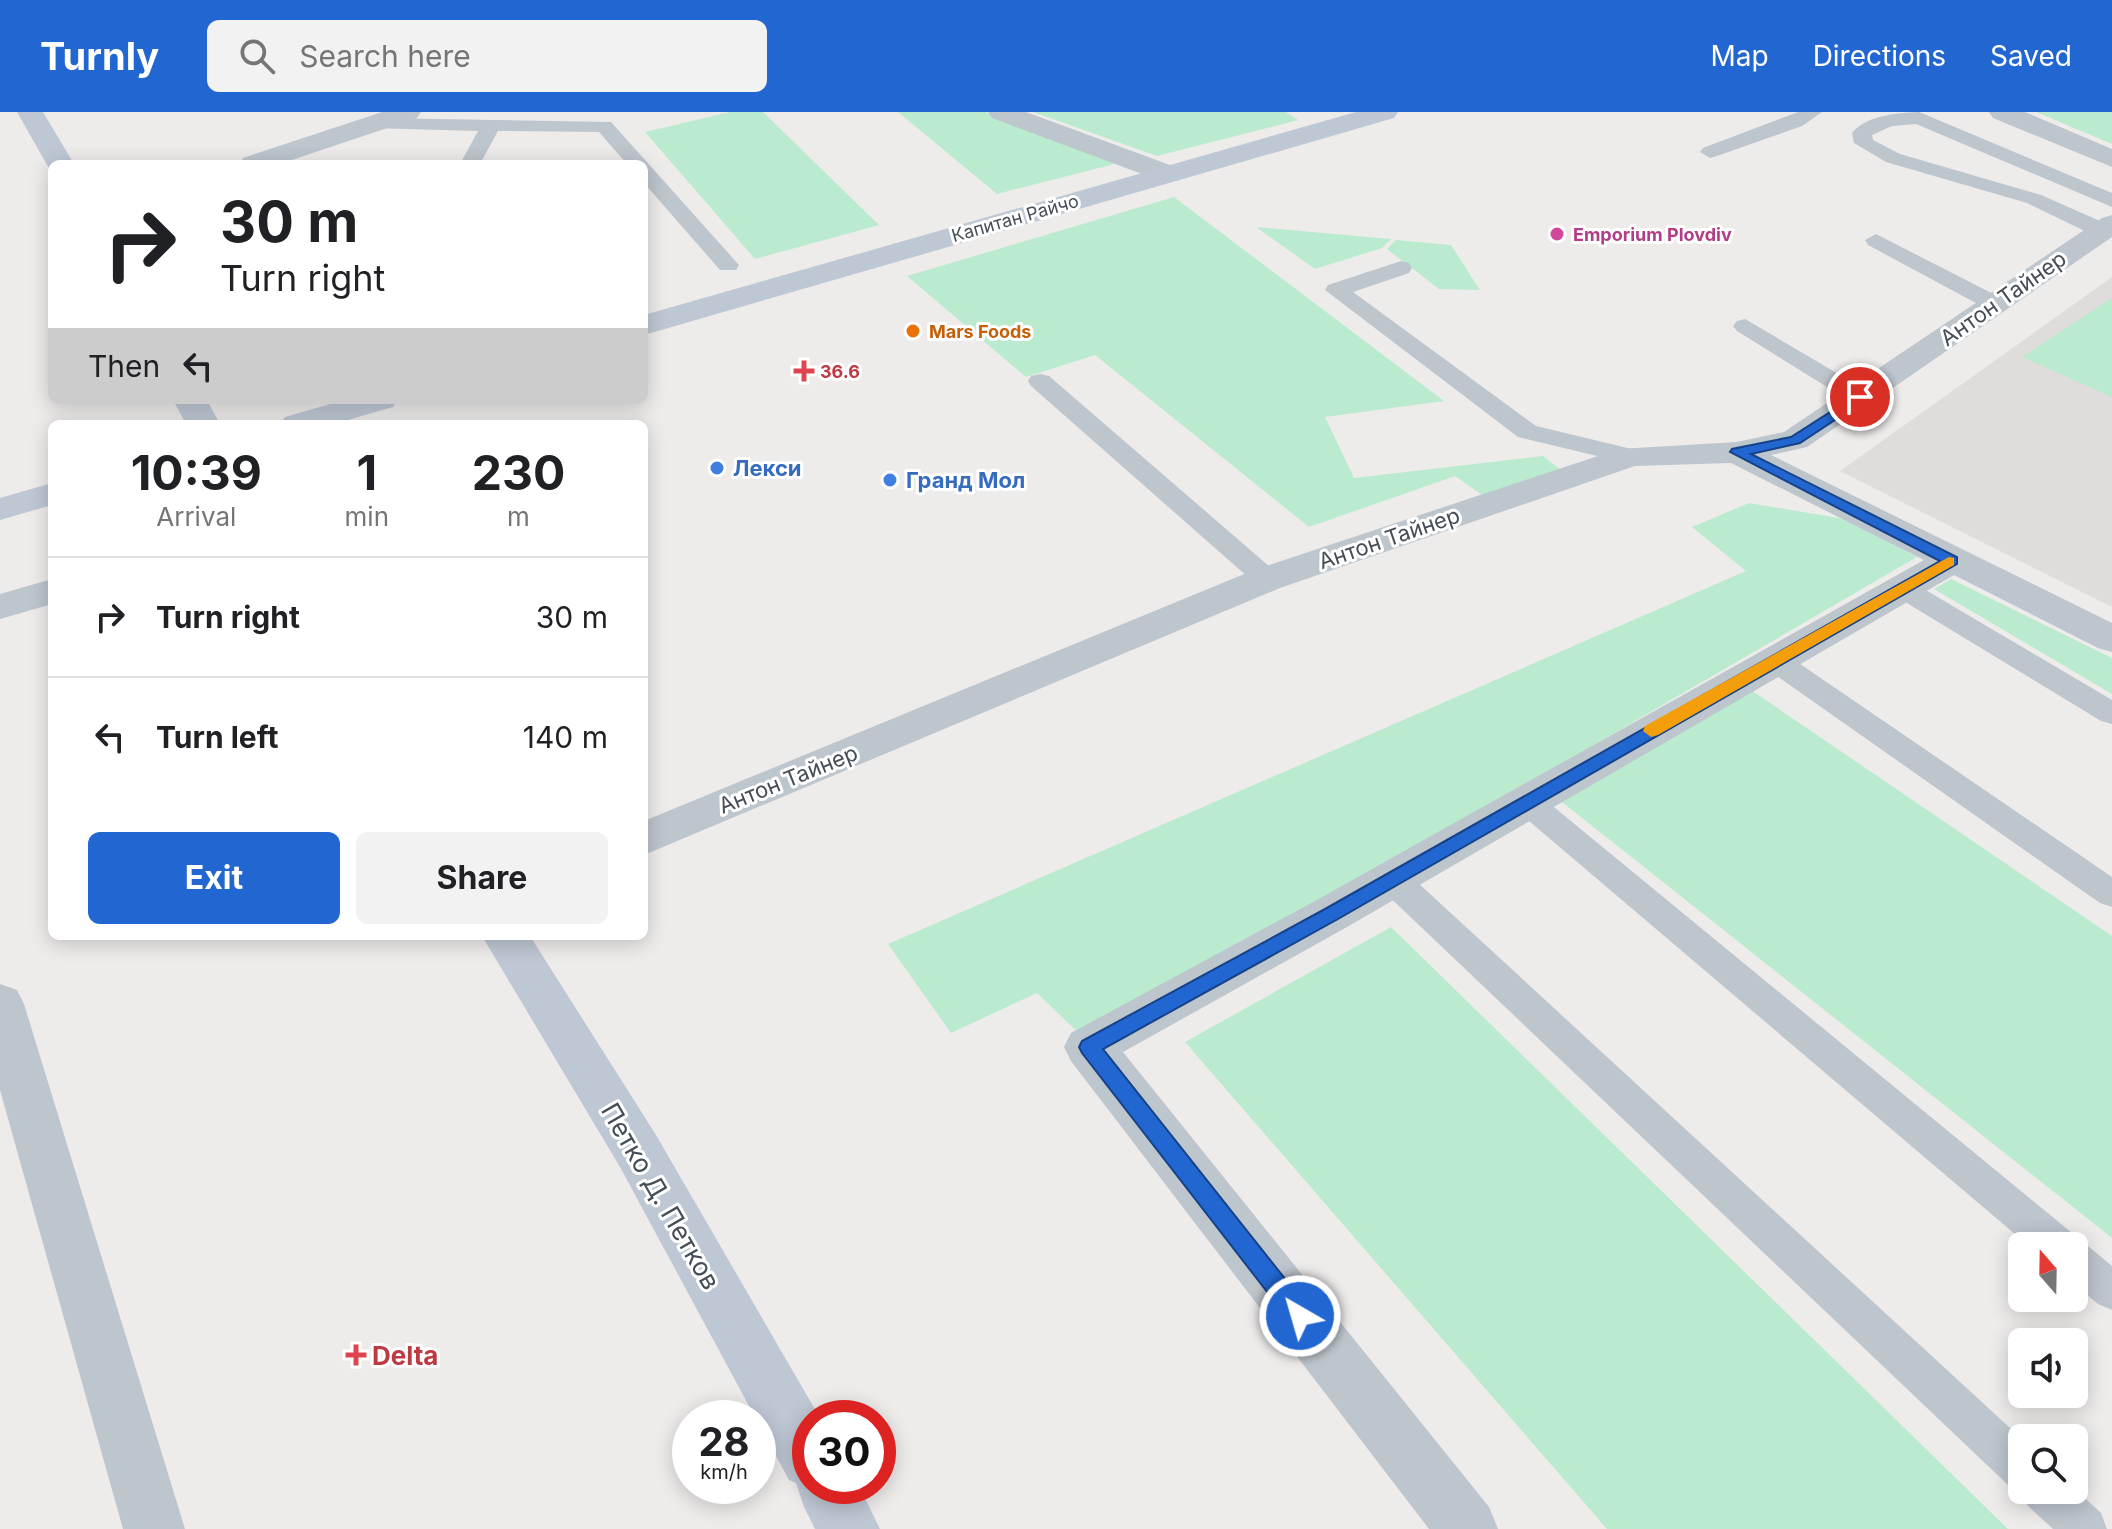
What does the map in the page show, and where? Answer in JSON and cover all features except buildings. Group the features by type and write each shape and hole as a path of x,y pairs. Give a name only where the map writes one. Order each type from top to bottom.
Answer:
{"street":[{"path":"30,112 58,160"},
{"path":"266,160 408,112"},
{"path":"1001,112 1168,174"},
{"name":"Капитан Райчо","path":"648,324 1385,112"},
{"path":"2002,112 2112,159"},
{"name":"Антон Тайнер","path":"648,837 1267,579 1631,456 1737,452 1795,440 1995,304 2108,218"},
{"path":"311,420 367,404"},
{"path":"1737,452 2112,639"},
{"path":"0,509 48,495"},
{"path":"1467,1529 1089,1047 1392,879 1952,560"},
{"path":"0,607 48,592"},
{"name":"Петко Д. Петков","path":"507,940 638,1151 792,1427"},
{"path":"0,1004 154,1529"},
{"path":"835,1504 849,1529"}],"lane":[{"path":"1710,152 1795,122 1812,112"},
{"path":"1901,118 1919,118 2108,218 1893,158 1864,143 1862,133 1873,125 1901,118"},
{"path":"378,124 604,126 634,160"},
{"path":"472,160 491,125"},
{"path":"648,175 728,265"},
{"path":"1876,240 1995,304"},
{"path":"1401,268 1336,290 1527,432 1631,456"},
{"path":"1745,326 1860,397"},
{"path":"1040,381 1267,579"},
{"path":"1902,588 2112,714"},
{"path":"1774,660 2112,894"},
{"path":"1527,802 2041,1232"},
{"path":"1392,879 2008,1456"},
{"path":"2088,1271 2112,1291"},
{"path":"2059,1504 2085,1529"}],"shaded area":[{"path":"2112,277 2112,607 1840,471"}],"green space":[{"path":"730,112 763,112 879,225 755,259 645,132"},
{"path":"898,112 985,112 1122,162 997,194"},
{"path":"1033,112 1286,112 1298,120 1157,156"},
{"path":"2036,112 2112,112 2112,144"},
{"path":"1174,197 1444,401 1325,417 1354,478 1543,456 1562,471 1485,497 1455,476 1309,527 1095,355 1026,377 907,276"},
{"path":"1256,227 1391,239 1382,248 1315,269"},
{"path":"1396,240 1451,245 1480,290 1439,289 1387,249"},
{"path":"2112,298 2112,397 2022,357"},
{"path":"1749,503 1845,519 1917,557 1086,1040 1037,993 951,1033 888,944 1746,571 1692,527"},
{"path":"1951,579 2112,658 2112,694 1934,589"},
{"path":"1751,690 2112,936 2112,1238 1562,802"},
{"path":"1391,927 2008,1529 1607,1529 1185,1042"}],"slow traffic":[{"path":"1651,731 1949,562"}],"place":[{"name":"Emporium Plovdiv","path":"1557,234"},
{"name":"Mars Foods","path":"913,331"},
{"name":"36.6","path":"804,371"},
{"name":"Лекси","path":"717,468"},
{"name":"Гранд Мол","path":"890,480"},
{"name":"Delta","path":"356,1355"}],"route":[{"path":"1300,1316 1089,1047 1331,914 1952,560 1737,452 1795,440 1860,397"}]}
